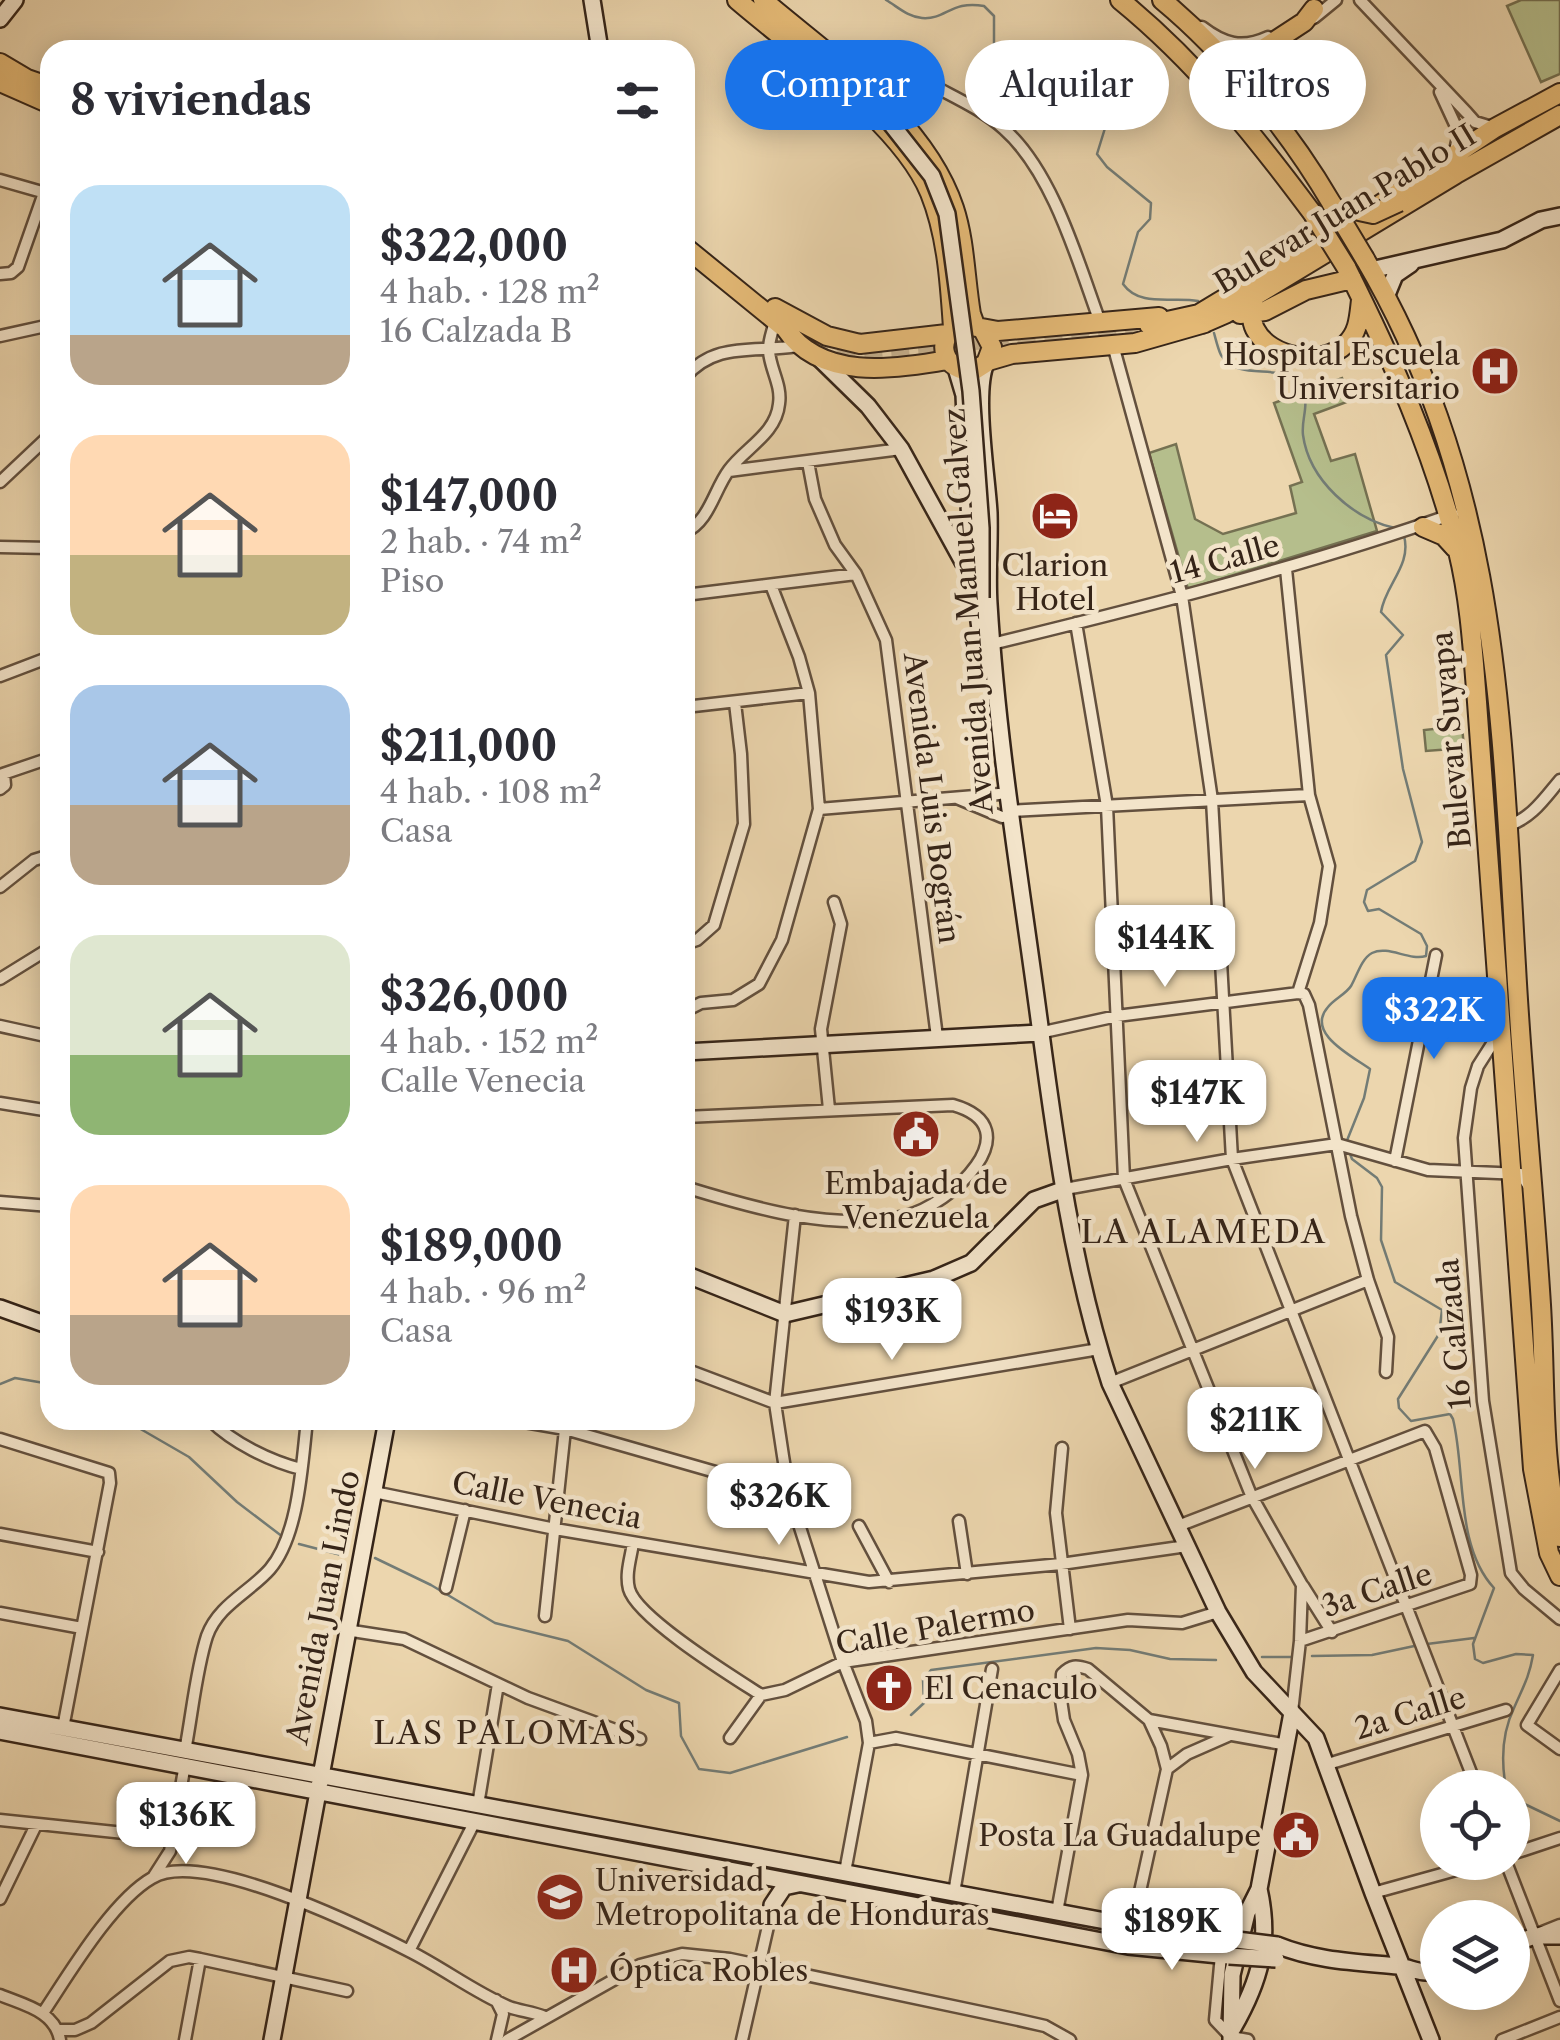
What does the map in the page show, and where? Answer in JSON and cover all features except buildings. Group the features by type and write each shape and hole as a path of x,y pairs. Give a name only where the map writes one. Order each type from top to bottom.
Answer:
{"main road":[{"path":"737,0 788,40"},
{"path":"764,0 805,40"},
{"name":"Bulevar Suyapa","path":"1120,0 1200,73 1271,156 1313,214 1349,273 1387,349 1442,490 1458,552 1477,702 1533,1469 1549,1553 1560,1576"},
{"name":"Bulevar Suyapa","path":"1162,0 1202,40"},
{"path":"1276,40 1326,3"},
{"path":"0,63 40,83"},
{"path":"0,80 40,98"},
{"name":"Bulevar Juan Pablo II","path":"1202,319 1496,128 1560,93"},
{"path":"1333,199 1368,214 1398,202 1482,152 1523,113"},
{"name":"Bulevar Juan Pablo II","path":"1150,328 1252,306 1456,174 1560,115"},
{"path":"890,130 929,190 942,236 950,331 943,347 951,364"},
{"path":"903,130 933,162 955,210 979,327 992,347 987,362"},
{"path":"1259,130 1296,177 1302,188 1301,198"},
{"name":"Bulevar Suyapa","path":"1281,130 1333,199 1414,352 1444,428 1468,511 1495,655 1541,1306 1545,1458 1560,1537"},
{"path":"695,249 750,286 820,359 852,368 951,364 975,370 1012,354 1156,339 1202,319"},
{"path":"695,251 787,327 860,344 950,331 960,324 998,331 1202,319"},
{"path":"1252,306 1264,312 1349,273"},
{"path":"1252,306 1258,334 1279,350 1304,358 1321,357 1335,353 1354,335 1362,299"},
{"path":"1413,530 1435,508 1442,490"},
{"path":"1413,530 1444,536 1458,552"}],"street":[{"path":"592,0 598,40"},
{"path":"1360,0 1476,122 1496,128"},
{"path":"1180,16 1224,41 1247,46 1326,3"},
{"path":"1284,40 1326,3"},
{"path":"1434,82 1459,133 1453,156"},
{"path":"945,92 985,114 1006,131 1042,182 1062,222 1100,322"},
{"path":"901,130 932,176 947,214 972,390 981,528 978,591"},
{"path":"0,180 40,191"},
{"path":"0,274 11,273 18,267 40,211"},
{"path":"1368,264 1419,260 1502,240 1541,220 1560,216"},
{"path":"1386,297 1395,275 1419,260"},
{"path":"0,336 40,327"},
{"path":"769,350 787,327"},
{"path":"769,350 787,327"},
{"path":"1113,345 1182,596 1212,800 1232,1159 1470,1770"},
{"path":"695,368 709,356 769,350"},
{"path":"695,526 729,470 768,431 779,405 769,350"},
{"path":"820,359 868,406 901,449 964,560 978,591 985,624"},
{"name":"Avenida Juan Manuel Galvez","path":"987,362 979,388 986,457 985,624 1005,814"},
{"name":"Avenida Juan Manuel Galvez","path":"951,364 964,400 978,591"},
{"path":"0,482 40,444"},
{"path":"729,470 901,449"},
{"name":"Avenida Luis Bográn","path":"808,462 816,499 835,545 856,574 886,640 937,1037"},
{"name":"14 Calle","path":"992,644 1286,569 1468,511"},
{"path":"0,547 40,548"},
{"path":"1286,569 1309,795 1326,846 1328,884 1298,993"},
{"path":"695,594 856,574"},
{"path":"695,1006 733,1000 760,984 782,940 818,809 809,693 770,585"},
{"path":"1076,623 1107,806 1124,1179 1251,1495 1332,1632"},
{"name":"Avenida Juan Manuel Galvez","path":"985,624 992,644 1005,814 1039,1034 1065,1189 1099,1349 1110,1383 1218,1612 1254,1672 1316,1738 1431,2040"},
{"path":"0,676 40,661"},
{"path":"695,706 809,693"},
{"path":"695,940 714,924 744,824 742,754 735,703"},
{"path":"0,789 4,785 2,775 40,762"},
{"path":"1508,826 1533,812 1560,780"},
{"path":"818,809 1000,794"},
{"path":"953,798 1005,814 1309,795"},
{"path":"0,887 40,858"},
{"path":"829,1110 821,1029 841,924 834,902"},
{"path":"0,979 40,954"},
{"path":"1395,1161 1436,955"},
{"path":"1378,992 1485,1014"},
{"path":"695,1051 1039,1034 1118,1016 1304,994 1344,1147 1368,1280 1388,1336 1386,1372"},
{"path":"0,1026 40,1035"},
{"name":"16 Calzada","path":"1501,1030 1478,1066 1470,1088 1464,1138 1483,1400 1510,1573 1560,1619"},
{"path":"0,1102 40,1109"},
{"path":"695,1117 953,1104 982,1122 986,1144 984,1156 969,1178 930,1207 909,1216 850,1220 795,1216 695,1190"},
{"path":"695,1278 784,1314 934,1279 957,1270 970,1263 1034,1200 1065,1189 1232,1159 1344,1147 1438,1172 1468,1174 1512,1172 1528,1156"},
{"path":"1512,1172 1526,1178 1530,1190"},
{"path":"0,1202 40,1205"},
{"path":"795,1216 776,1403 790,1494 843,1662 866,1721 869,1743 845,1872"},
{"path":"1110,1383 1368,1280"},
{"path":"0,1308 40,1322"},
{"path":"695,1373 776,1403 1099,1349"},
{"path":"222,1430 274,1460 301,1469"},
{"path":"42,2013 119,1908 154,1876 170,1852 208,1634 225,1606 273,1566 284,1544 295,1507 307,1430"},
{"name":"Avenida Juan Lindo","path":"272,2040 384,1430"},
{"path":"545,1616 565,1430"},
{"path":"581,1430 790,1494"},
{"name":"3a Calle","path":"1300,1641 1470,1584 1471,1575 1425,1430 1348,1459"},
{"path":"0,1439 109,1473 98,1552 63,1728"},
{"path":"1062,1448 1056,1513 1070,1629"},
{"path":"1178,1526 1348,1459"},
{"name":"Calle Venecia","path":"374,1492 633,1543 888,1582 1188,1546"},
{"path":"446,1588 465,1510"},
{"path":"959,1521 967,1574"},
{"path":"859,1526 888,1582"},
{"path":"0,1534 98,1552"},
{"path":"633,1543 629,1591 643,1612 761,1696 730,1738"},
{"path":"1231,2036 1232,1975 1247,1913 1259,1889 1292,1713 1302,1585"},
{"name":"Calle Palermo","path":"761,1696 785,1690 843,1662 1128,1620 1182,1623 1218,1612"},
{"path":"0,1614 82,1628"},
{"path":"346,1630 404,1639 498,1684 640,1739"},
{"path":"1057,1912 1082,1775 1061,1700 1062,1674 1076,1665 1088,1669 1148,1720 1161,1746 1166,1769 1128,1946"},
{"path":"954,1893 992,1670"},
{"path":"1559,1676 1527,1725 1560,1749"},
{"path":"478,1805 498,1684"},
{"name":"2a Calle","path":"1328,1764 1506,1710"},
{"path":"0,1716 300,1780 317,1791 1128,1946 1296,1952 1362,1966 1401,1966 1420,1972"},
{"path":"1148,1720 1286,1745"},
{"path":"0,1730 185,1757"},
{"path":"1166,1769 1187,1754 1229,1736"},
{"path":"869,1743 896,1738 1082,1775"},
{"path":"300,1780 323,1755"},
{"path":"323,1755 330,1773 340,1779 1132,1926 1211,1937 1226,1950"},
{"path":"317,1791 340,1779"},
{"path":"0,1820 172,1838"},
{"path":"409,1951 474,1823"},
{"path":"0,1899 36,1826"},
{"path":"1530,1848 1560,1838"},
{"path":"170,1852 184,1870"},
{"path":"742,2040 782,1861"},
{"path":"154,1876 184,1870 237,1878 409,1951 511,2008 545,2016"},
{"path":"1373,1894 1422,1880"},
{"path":"1513,1880 1560,2001"},
{"path":"772,1906 784,1887 798,1884"},
{"path":"1231,2036 1256,1980 1266,1932 1259,1889"},
{"path":"1530,1938 1560,1925"},
{"path":"1535,1936 1560,1936"},
{"path":"1226,1950 1214,2010 1221,2029 1248,2040"},
{"path":"507,2040 640,1965 682,1954 730,1958 1014,2018 1045,2026 1070,2040"},
{"path":"0,1995 42,2013 60,2035 91,2023 170,1961 189,1956 347,1991"},
{"path":"186,2040 200,1959"},
{"path":"495,1999 503,2014 497,2040"},
{"path":"1502,2040 1560,2017"}],"green space":[{"path":"1521,0 1560,0 1560,74 1541,82 1507,6"},
{"path":"1342,378 1352,400 1314,414 1331,461 1355,454 1377,531 1188,589 1149,453 1176,444 1195,519 1223,534 1296,513 1290,486 1302,482 1274,403"},
{"path":"1462,726 1464,748 1426,751 1424,730"}],"waterway":[{"path":"886,0 922,18 964,6 984,6 994,16 994,56 1005,59 1044,51 1052,60 1056,91 1069,95 1107,92 1110,112 1097,154 1151,203 1150,219 1138,232 1123,284 1148,299 1198,301"},
{"path":"1214,333 1221,355 1229,364 1295,380 1304,395 1303,435 1307,452 1324,482 1364,516 1395,528"},
{"path":"1346,1143 1364,1098 1370,1069 1326,1035 1322,1017 1349,989 1362,963 1372,953 1385,951 1419,957 1426,956 1427,946 1421,934 1379,909 1368,911 1364,902 1367,890 1415,861 1422,842 1403,769 1386,655 1403,635 1381,612 1401,566 1404,536"},
{"path":"1349,1151 1352,1159 1377,1178 1382,1187 1381,1240 1395,1282 1442,1310 1439,1334 1398,1399 1399,1408 1411,1421 1450,1414 1453,1419 1467,1530 1482,1571 1494,1588 1473,1644 1475,1659 1483,1663 1516,1654 1533,1655 1505,1737 1504,1770"},
{"path":"0,1384 15,1378 40,1382"},
{"path":"142,1430 189,1457 237,1502 283,1537"},
{"path":"299,1544 345,1556"},
{"path":"375,1558 495,1623 568,1641 646,1690 679,1703 681,1736 699,1769 730,1773 847,1737"},
{"path":"1427,1644 1474,1638"},
{"path":"1312,1656 1372,1655 1419,1645"},
{"path":"911,1715 924,1703 923,1680 931,1670 1096,1648 1130,1650 1170,1659 1216,1660"},
{"path":"1262,1657 1291,1657"},
{"path":"1530,1807 1560,1821"}],"tunnel":[{"path":"791,322 821,344 853,351 1000,339"},
{"path":"991,347 1150,331"}],"place":[{"name":"Hospital Escuela Universitario","path":"1495,371"},
{"name":"Clarion Hotel","path":"1055,516"},
{"name":"Embajada de Venezuela","path":"916,1134"},
{"name":"El Cenaculo","path":"889,1688"},
{"name":"Posta La Guadalupe","path":"1296,1835"},
{"name":"Universidad Metropolitana de Honduras","path":"560,1897"},
{"name":"Óptica Robles","path":"574,1970"}],"district":[{"name":"LA ALAMEDA","path":"1204,1231"},
{"name":"LAS PALOMAS","path":"506,1732"}]}
